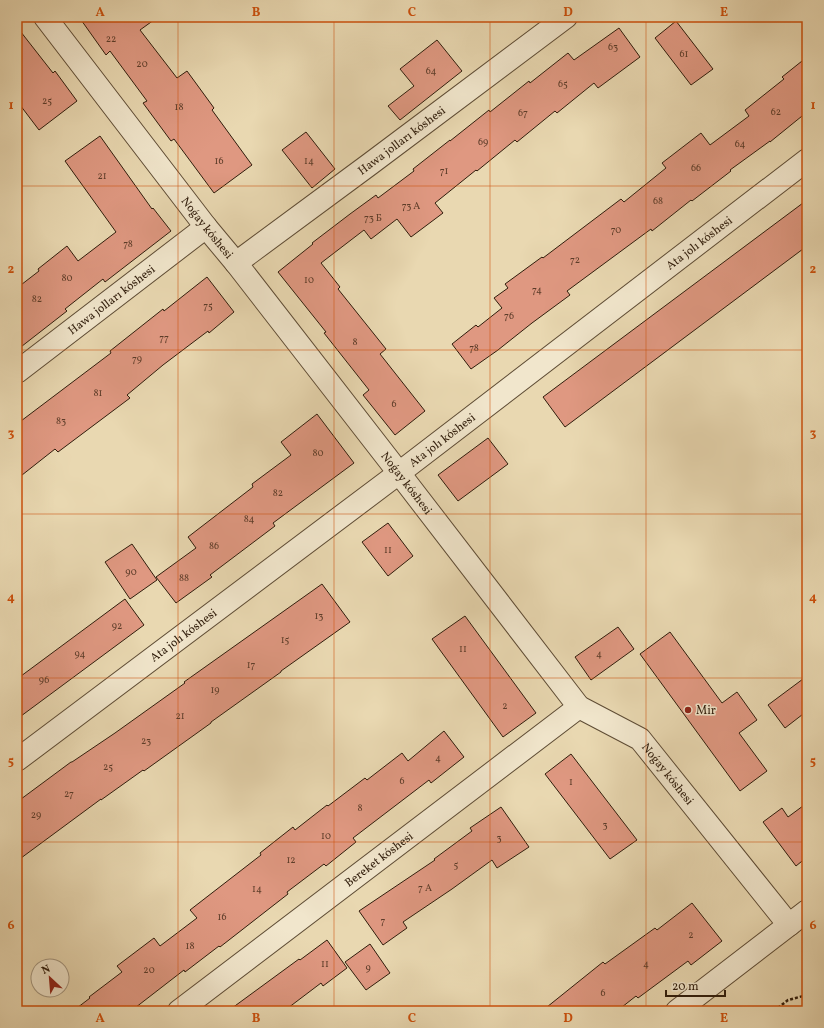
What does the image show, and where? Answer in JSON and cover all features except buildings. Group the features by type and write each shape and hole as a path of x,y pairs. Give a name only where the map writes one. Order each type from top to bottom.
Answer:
{"street":[{"name":"Noǵay kóshesi","path":"45,17 206,227 236,263 579,707 640,740 790,925"},
{"name":"Hawa jolları kóshesi","path":"236,263 566,17"},
{"name":"Ata jolı kóshesi","path":"17,760 399,473 807,160"},
{"name":"Hawa jolları kóshesi","path":"17,372 206,227"},
{"name":"Bereket kóshesi","path":"179,1011 579,707"},
{"path":"677,1011 807,911"}],"path":[{"path":"774,1011 788,1000 807,995"}],"place":[{"name":"Mir","path":"688,710"}]}
